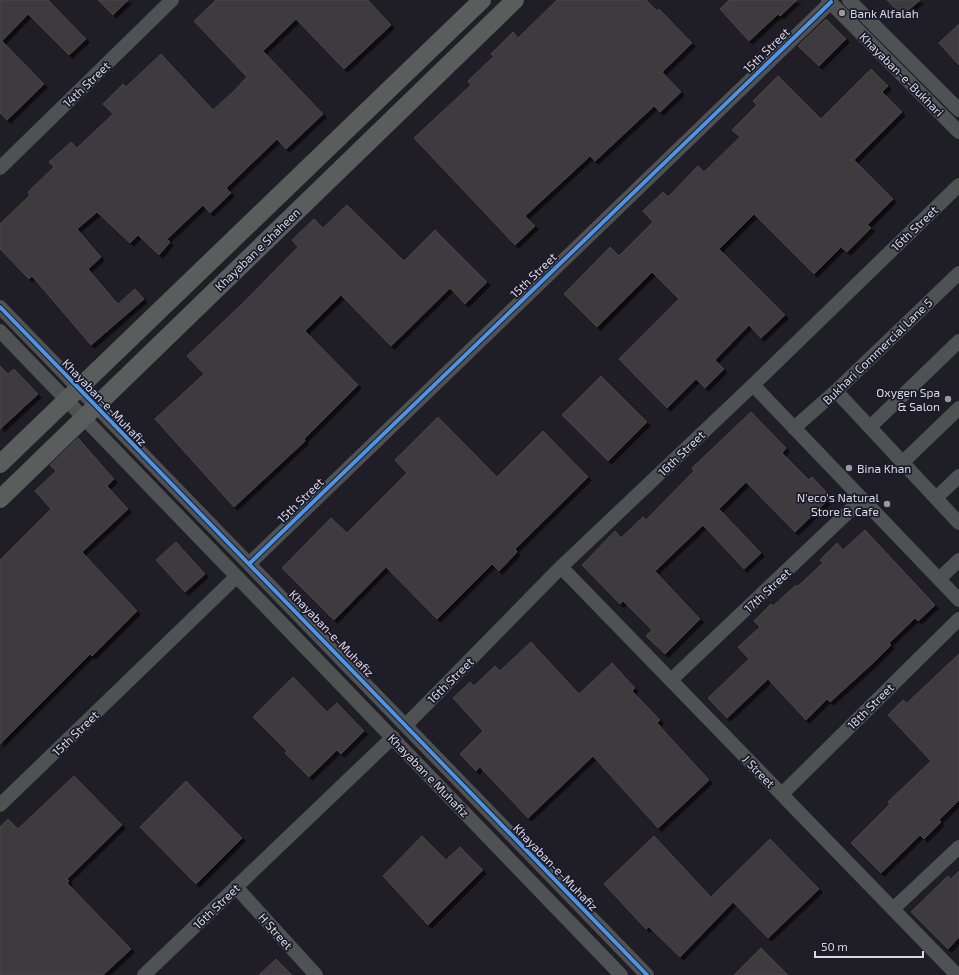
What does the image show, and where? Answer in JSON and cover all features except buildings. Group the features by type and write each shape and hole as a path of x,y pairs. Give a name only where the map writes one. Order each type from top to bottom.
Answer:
{"main road":[{"name":"Khayaban e Shaheen","path":"0,464 482,0"},
{"name":"Khayaban e Shaheen","path":"0,499 515,0"}],"street":[{"name":"Khayaban-e-Bukhari","path":"849,0 959,110"},
{"name":"Khayaban-e-Bukhari","path":"830,1 959,132"},
{"name":"15th Street","path":"250,563 830,1"},
{"name":"14th Street","path":"0,168 166,2"},
{"name":"16th Street","path":"406,724 561,567 753,385 959,185"},
{"name":"Bukhari Commercial Lane 5","path":"794,428 836,391 959,273"},
{"name":"Khayaban-e-Muhafiz","path":"0,307 73,394 236,577"},
{"name":"Khayaban-e-Muhafiz","path":"0,331 73,394"},
{"path":"870,427 959,341"},
{"path":"753,385 959,600"},
{"path":"836,391 959,523"},
{"path":"903,462 959,408"},
{"name":"Khayaban-e-Muhafiz","path":"90,412 250,563 647,975"},
{"path":"936,498 959,476"},
{"name":"17th Street","path":"671,680 862,499"},
{"path":"939,580 959,560"},
{"name":"J Street","path":"561,567 957,975"},
{"name":"15th Street","path":"0,805 236,577"},
{"name":"Khayaban e Muhafiz","path":"236,577 393,737 621,975"},
{"name":"18th Street","path":"782,794 959,619"},
{"path":"318,661 331,648"},
{"name":"16th Street","path":"144,975 393,737"},
{"path":"476,824 489,811"},
{"path":"893,909 959,847"},
{"name":"H Street","path":"236,887 316,975"}],"cycle path":[{"path":"250,563 831,2"},
{"path":"0,307 647,975"}],"place":[{"name":"Bank Alfalah","path":"842,13"},
{"name":"Oxygen Spa & Salon","path":"948,399"},
{"name":"Bina Khan","path":"849,468"},
{"name":"N'eco's Natural Store & Cafe","path":"887,504"}]}
